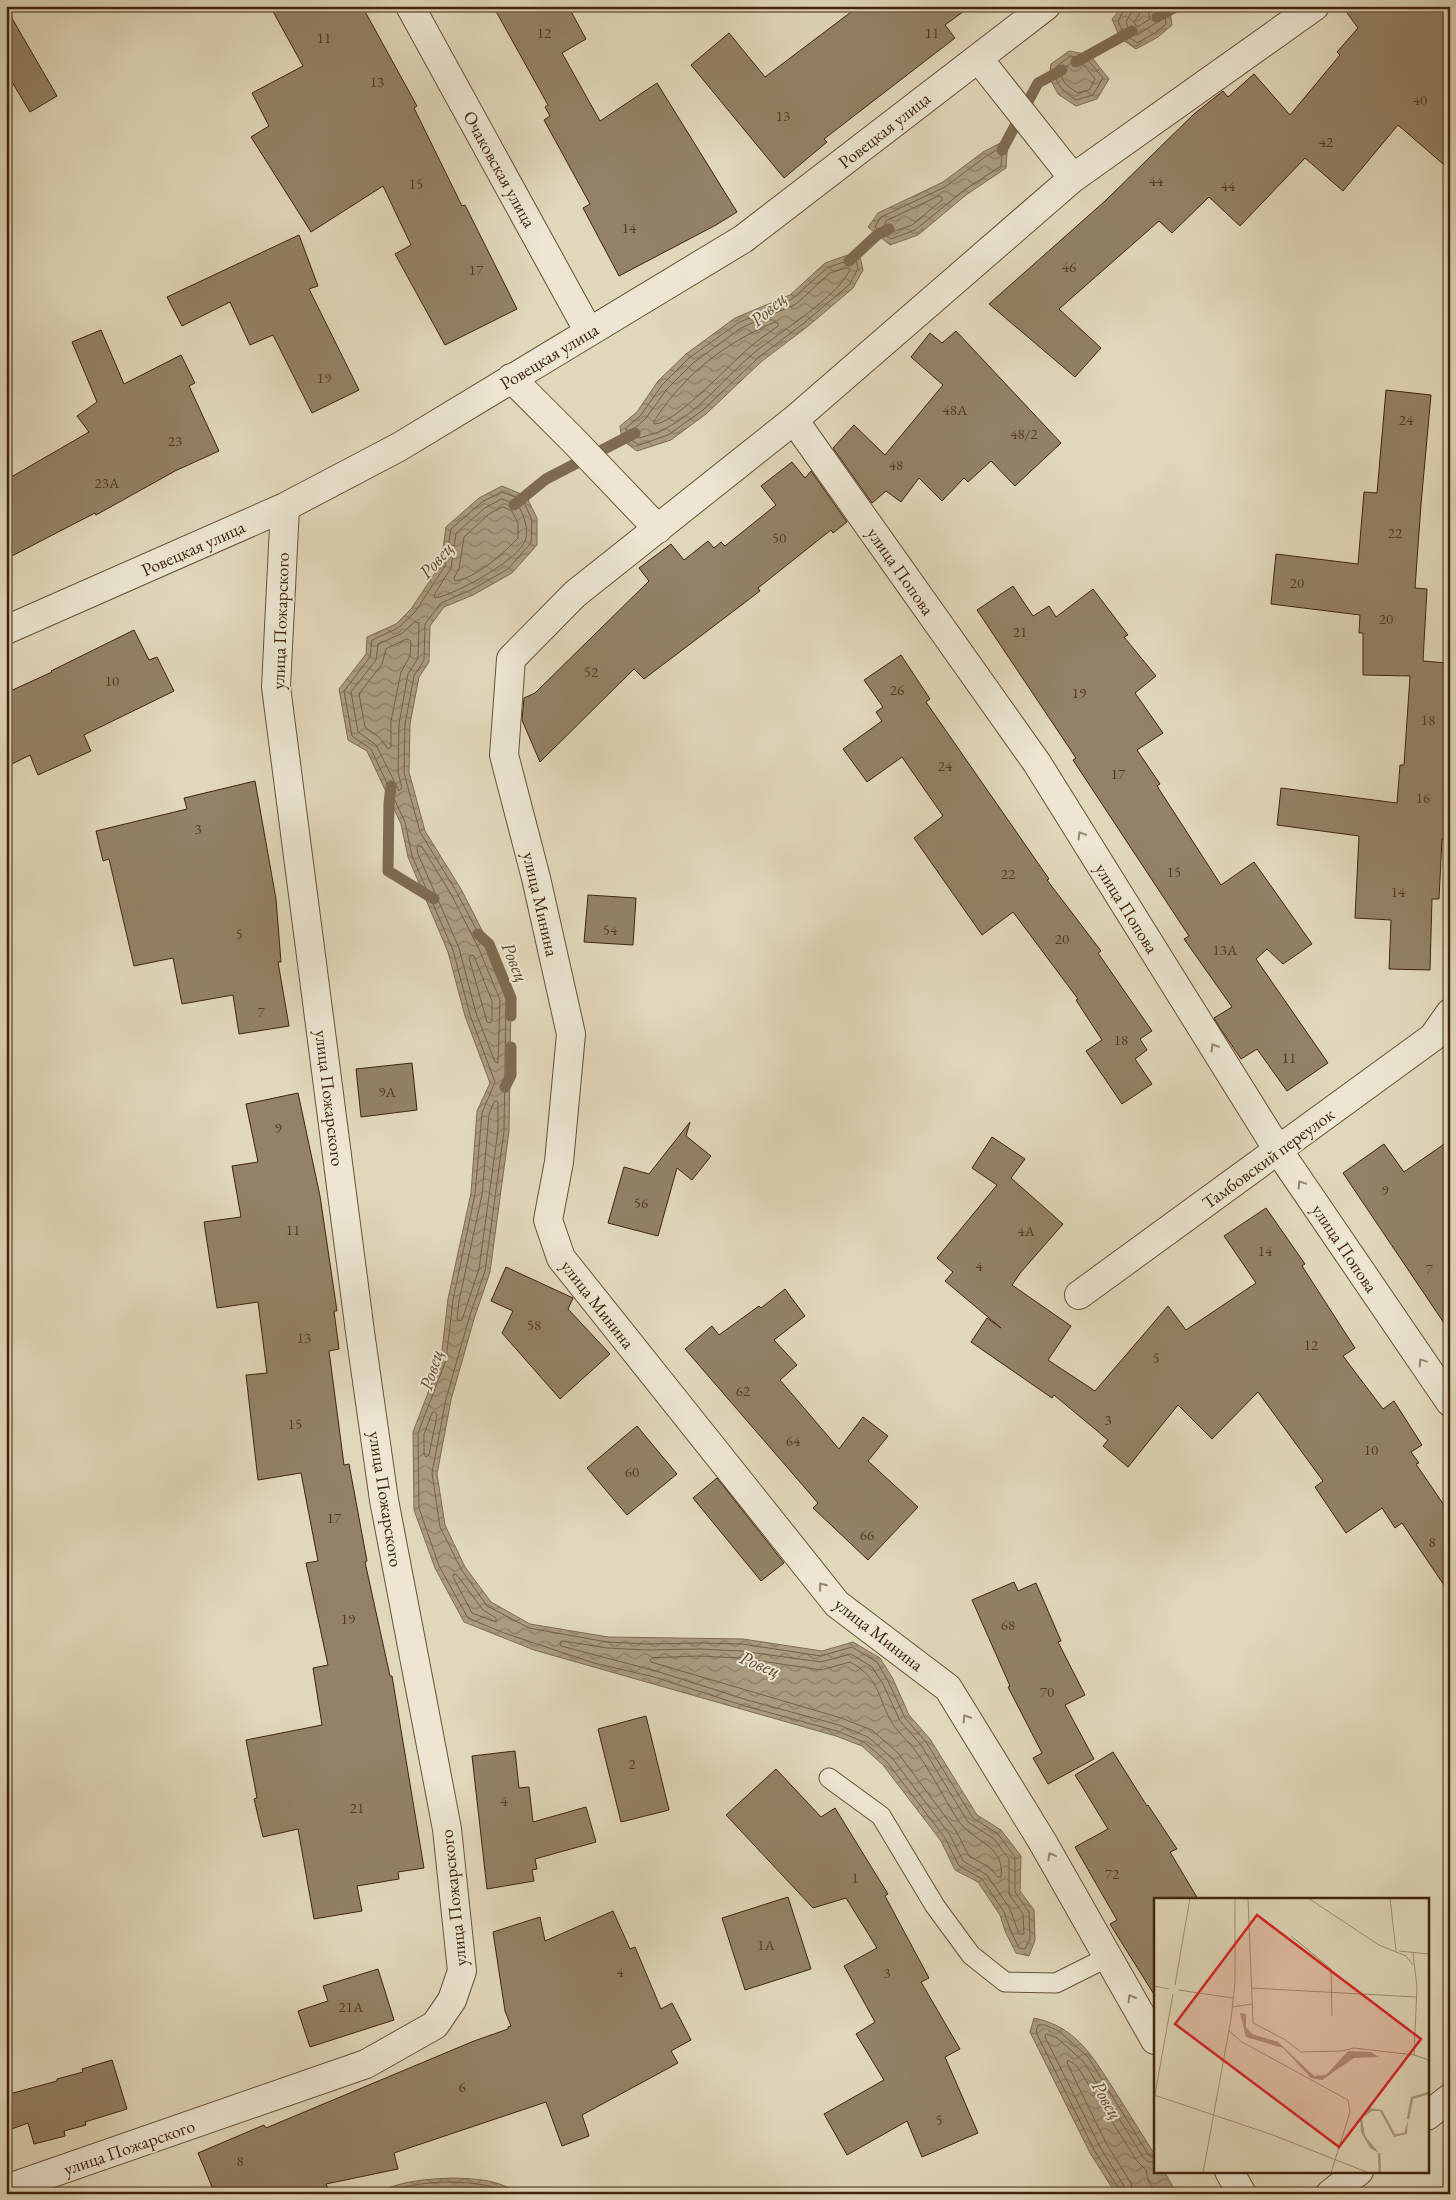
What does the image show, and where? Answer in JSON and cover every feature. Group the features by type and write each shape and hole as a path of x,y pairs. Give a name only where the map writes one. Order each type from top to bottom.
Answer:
{"street":[{"name":"Очаковская улица","path":"410,6 589,332"},
{"name":"Ровецкая улица","path":"6,630 284,507 400,447 743,239 1046,6"},
{"path":"511,378 658,529 794,420 1073,178 1315,6"},
{"path":"978,58 1073,178"},
{"name":"улица Попова","path":"794,420 1037,763 1278,1150 1450,1402"},
{"name":"улица Пожарского","path":"6,2189 366,2064 435,2025 452,2000 462,1971 447,1829 383,1490 276,687 284,507"},
{"name":"улица Минина","path":"658,529 575,594 511,659 504,755 536,878 571,1034 558,1162 548,1220 561,1258 837,1604 948,1688 1042,1841 1154,2038"},
{"name":"Тамбовский переулок","path":"1078,1295 1434,1038 1450,1013"},
{"path":"1428,2115 1450,2098"},
{"path":"1230,2172 1242,2194"},
{"path":"1330,2194 1358,2172"}],"lane":[{"path":"829,1778 881,1816 935,1906 971,1955 1004,1982 1056,1983 1108,1957"}],"water":[{"path":"1123,6 1164,6 1170,11 1172,25 1158,37 1136,49 1120,38 1112,19"},
{"path":"1069,51 1090,55 1109,79 1097,99 1076,106 1058,94 1049,77 1051,64"},
{"path":"1008,139 1006,168 966,195 918,235 890,245 868,227 878,213 943,182 983,152"},
{"path":"859,251 863,270 853,288 807,327 762,361 706,414 671,440 637,451 622,440 620,426 637,412 658,381 686,354 735,318 790,295 825,263"},
{"path":"502,486 526,496 537,518 537,545 512,573 473,595 444,607 430,626 429,662 419,677 410,724 409,772 425,831 461,889 489,944 511,998 509,1131 490,1272 474,1319 451,1400 437,1474 445,1525 465,1567 491,1602 530,1624 608,1637 743,1639 822,1651 853,1642 880,1658 893,1679 909,1715 930,1739 977,1815 1001,1830 1021,1856 1020,1891 1034,1910 1035,1940 1029,1956 1016,1953 1005,1931 1000,1915 978,1882 955,1870 941,1841 883,1765 862,1746 836,1736 534,1650 464,1622 435,1568 414,1510 413,1432 441,1359 448,1299 471,1193 477,1111 490,1083 465,1016 448,952 408,857 401,824 367,751 348,740 339,689 366,654 367,637 396,624 411,609 441,564 446,527 479,498"},
{"path":"1034,2018 1063,2029 1084,2047 1102,2070 1154,2153 1154,2172 1165,2172 1177,2194 1116,2194 1090,2153 1030,2032"},
{"path":"453,2178 495,2183 503,2185 518,2194 374,2194 393,2186 412,2182"}],"building":[{"path":"270,6 362,6 417,106 414,108 462,206 465,205 517,309 445,345 395,254 411,245 383,186 311,232 251,137 269,126 252,93 303,66"},
{"path":"493,6 568,6 586,39 562,53 600,121 657,83 737,212 619,276 583,208 590,204 544,120 550,116 545,107 548,105"},
{"path":"859,6 971,6 945,25 955,38 824,139 827,142 784,178 691,65 729,33 765,77"},
{"path":"1342,6 1450,6 1450,170 1398,125 1343,191 1305,158 1240,226 1209,197 1172,233 1159,221 1059,309 1101,348 1075,377 989,304 1105,201 1194,114 1223,91 1228,97 1254,74 1290,115 1340,55 1337,52 1358,28"},
{"path":"6,8 57,96 30,112 6,72"},
{"path":"299,235 318,286 309,289 359,390 312,413 273,335 250,345 230,302 182,326 167,297"},
{"path":"101,330 124,384 181,355 195,383 189,386 219,451 175,471 96,515 95,513 6,559 6,480 89,432 77,416 97,402 72,342"},
{"path":"956,331 1061,443 1015,486 991,461 968,482 964,478 942,501 919,478 901,502 886,491 872,503 833,448 854,425 885,455 943,385 911,357 930,333 942,343"},
{"path":"1386,390 1431,395 1415,588 1427,589 1423,661 1447,663 1445,686 1450,686 1450,779 1445,839 1442,839 1439,899 1432,899 1430,970 1389,969 1391,920 1355,918 1359,836 1277,825 1281,788 1397,803 1400,765 1404,765 1410,676 1363,675 1363,633 1359,633 1360,615 1271,604 1276,554 1358,564 1364,492 1377,493"},
{"path":"792,462 805,478 811,471 847,522 833,533 831,530 758,588 760,591 644,679 634,669 540,762 522,720 524,698 535,693 649,581 639,568 671,544 684,560 708,541 714,548 721,542 725,546 776,505 761,486"},
{"path":"1013,586 1033,616 1049,606 1056,617 1093,589 1128,635 1124,637 1156,676 1135,693 1163,733 1137,750 1160,784 1157,786 1221,885 1254,862 1312,944 1283,964 1267,949 1256,959 1328,1063 1287,1091 1257,1049 1241,1059 1220,1028 1214,1018 1232,1007 1184,939 1189,936 1073,760 1076,758 977,610"},
{"path":"134,630 149,660 157,657 174,691 84,735 91,751 38,775 30,755 6,767 6,693"},
{"path":"901,655 930,699 926,702 1049,879 1047,880 1101,951 1098,953 1152,1031 1140,1039 1147,1050 1135,1059 1152,1084 1122,1104 1086,1051 1102,1040 1076,1000 1078,999 1013,912 982,935 914,838 943,816 902,757 867,782 843,749 882,721 876,712 883,707 864,680"},
{"path":"255,781 276,899 281,962 278,962 289,1026 239,1034 233,995 182,1004 173,958 134,966 109,859 103,861 96,831 187,809 184,798"},
{"path":"588,895 636,898 633,945 584,942"},
{"path":"412,1063 417,1110 361,1117 356,1069"},
{"path":"298,1093 320,1196 337,1311 334,1311 339,1349 329,1351 344,1465 349,1464 367,1561 365,1562 390,1676 392,1676 424,1868 398,1872 399,1879 357,1886 362,1911 314,1919 298,1829 263,1837 254,1799 257,1798 246,1740 322,1725 313,1668 328,1665 306,1563 318,1561 301,1473 258,1480 246,1375 267,1373 258,1302 217,1308 204,1222 241,1217 232,1166 258,1162 246,1104"},
{"path":"690,1122 686,1136 711,1156 692,1180 677,1168 658,1236 608,1223 624,1167 649,1174"},
{"path":"992,1137 1025,1159 1011,1178 1063,1224 1012,1285 1071,1326 1048,1360 1095,1391 1168,1306 1186,1330 1256,1283 1224,1236 1266,1208 1305,1264 1302,1266 1355,1348 1343,1356 1383,1409 1394,1401 1422,1445 1411,1452 1419,1463 1416,1464 1450,1514 1450,1594 1402,1523 1395,1528 1382,1508 1346,1533 1315,1487 1323,1481 1258,1392 1212,1439 1178,1405 1128,1467 1103,1446 1108,1440 1054,1395 1052,1398 971,1342 987,1318 1001,1328 945,1281 953,1272 937,1258 997,1185 972,1168"},
{"path":"1450,1140 1450,1332 1343,1173 1384,1144 1404,1172"},
{"path":"506,1267 573,1298 568,1309 610,1354 560,1399 502,1333 513,1311 491,1301"},
{"path":"785,1289 805,1316 774,1340 797,1365 780,1380 839,1449 863,1417 888,1436 868,1461 918,1507 868,1560 813,1508 818,1503 685,1349 712,1326 719,1335 759,1306 761,1308"},
{"path":"637,1426 677,1474 627,1515 587,1468"},
{"path":"717,1478 784,1563 761,1581 693,1498"},
{"path":"1014,1582 1018,1591 1036,1583 1061,1641 1058,1642 1085,1695 1065,1705 1094,1759 1048,1784 1033,1758 1042,1753 1008,1687 1010,1686 972,1600"},
{"path":"646,1716 669,1810 621,1822 598,1729"},
{"path":"515,1751 519,1788 529,1787 533,1822 586,1807 596,1842 535,1859 537,1869 532,1870 534,1881 487,1889 472,1756"},
{"path":"1113,1752 1177,1849 1170,1852 1197,1898 1154,1898 1154,1994 1110,1924 1117,1920 1075,1847 1108,1829 1075,1775"},
{"path":"776,1769 821,1817 835,1808 888,1894 885,1896 929,1978 921,1982 960,2049 945,2057 978,2133 922,2157 907,2121 847,2155 824,2114 884,2080 856,2034 875,2022 844,1966 877,1948 846,1898 813,1908 726,1815"},
{"path":"788,1897 811,1969 745,1990 722,1918"},
{"path":"613,1911 630,1949 635,1947 661,2009 672,2003 691,2040 671,2051 678,2063 582,2115 589,2136 562,2146 546,2102 394,2153 398,2169 326,2184 330,2194 215,2194 198,2153 264,2125 266,2128 474,2041 508,2029 511,2026 505,2011 493,1932 540,1917 545,1941"},
{"path":"378,1969 394,2020 310,2047 298,2011 328,2001 323,1986"},
{"path":"112,2060 127,2109 85,2122 86,2125 64,2131 65,2136 34,2144 28,2123 6,2131 6,2095 57,2081 57,2079 83,2072 82,2069"}],"waterway":[{"name":"Ровец","path":"1157,17 1178,6"},
{"name":"Ровец","path":"1076,62 1132,31"},
{"name":"Ровец","path":"1002,150 1038,83 1062,70"},
{"name":"Ровец","path":"849,261 877,235 889,229"},
{"name":"Ровец","path":"514,505 546,479 635,433"},
{"name":"Ровец","path":"391,786 388,871 434,899"},
{"name":"Ровец","path":"478,934 489,944 511,998 511,1016"},
{"name":"Ровец","path":"505,1087 511,1075 511,1047"}]}
